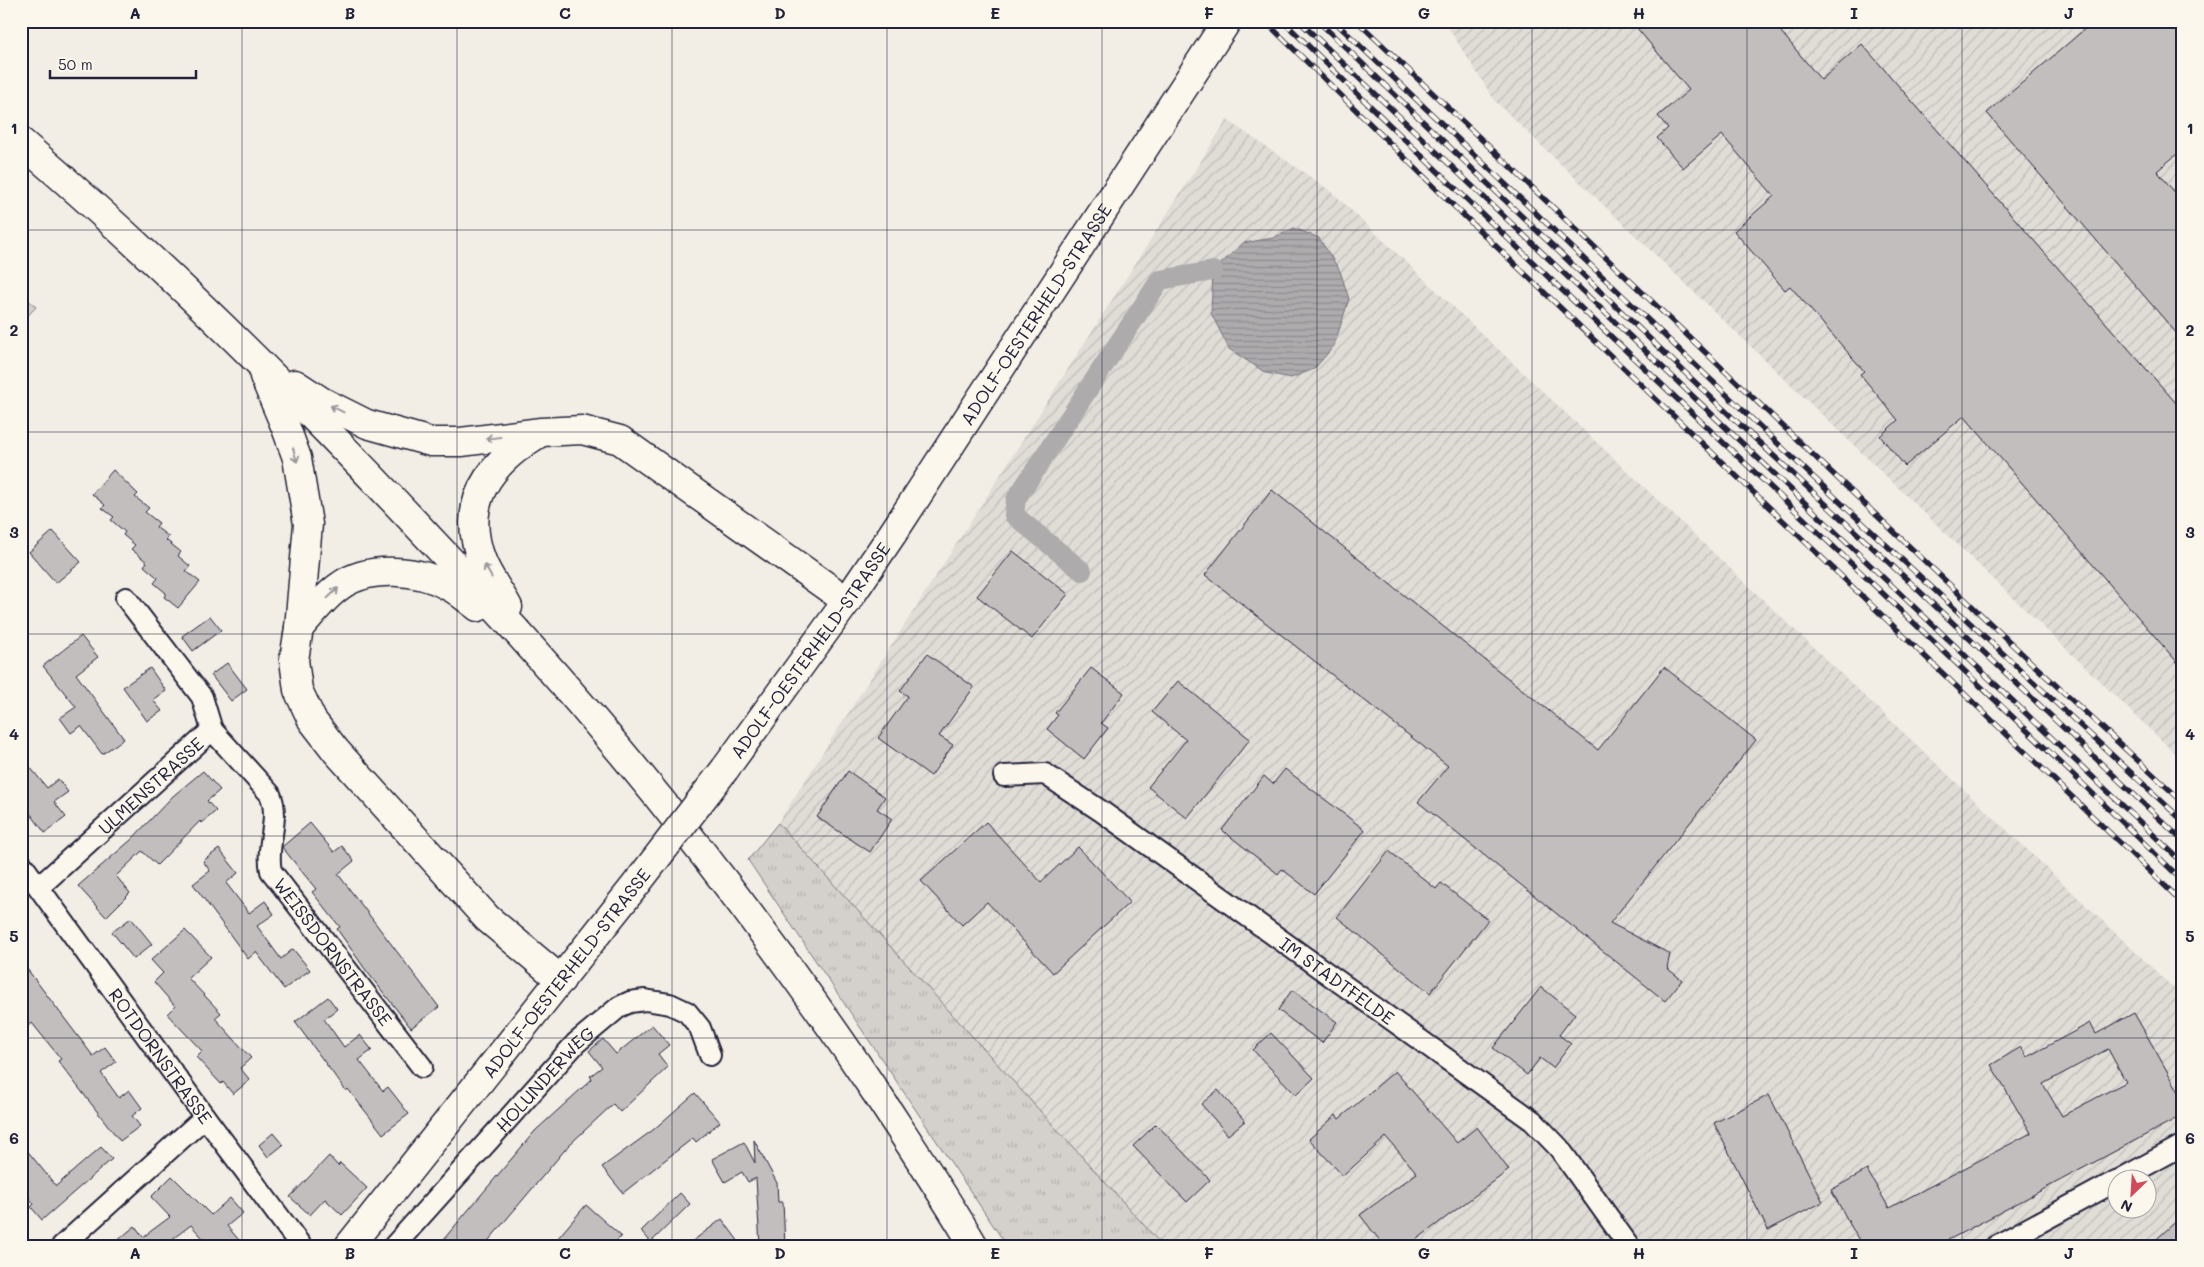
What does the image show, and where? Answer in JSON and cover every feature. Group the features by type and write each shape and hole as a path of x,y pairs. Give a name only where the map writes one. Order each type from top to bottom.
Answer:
{"main road":[{"name":"ADOLF-OESTERHELD-STRASSE","path":"350,1246 638,882 725,769 847,601 1226,21"},
{"path":"21,142 147,254 257,361 374,479 528,644 663,805 776,950 831,1026 949,1203 974,1246"},
{"path":"257,361 321,401 366,424 431,442 461,442 541,432 582,430 620,440 847,601"},
{"path":"257,361 297,458 308,524 299,628 294,660 298,690 312,720 336,751 487,918 561,980"},
{"path":"528,644 482,560 475,530 476,507 482,485 499,462 541,432"},
{"path":"299,628 340,586 367,574 389,571 418,575 450,586 528,644"}],"street":[{"name":"ULMENSTRASSE","path":"39,887 212,730 202,697 126,598"},
{"name":"WEISSDORNSTRASSE","path":"212,730 270,794 274,804 268,858 271,871 422,1067"},
{"name":"IM STADTFELDE","path":"1004,776 1045,774 1101,811 1532,1121 1559,1148 1629,1246"},
{"name":"ROTDORNSTRASSE","path":"21,863 204,1117 301,1246"},
{"name":"HOLUNDERWEG","path":"394,1246 576,1043 619,1007 630,1002 645,1000 670,1004 687,1012 700,1028 710,1055"},
{"path":"62,1246 204,1117"},
{"path":"2137,1170 2183,1145"},
{"path":"1996,1246 2106,1186"}],"shaded area":[{"path":"1444,21 2183,21 2183,761 1495,101"},
{"path":"1227,120 1332,192 2183,997 2183,1246 1163,1246 778,823"},
{"path":"1294,228 1319,238 1340,271 1349,299 1334,346 1314,369 1291,378 1266,373 1229,349 1211,313 1213,271 1243,243 1273,238"}],"green space":[{"path":"21,293 36,307 21,323"},
{"path":"778,823 1163,1246 1007,1246 748,860"}],"building":[{"path":"1631,21 1772,21 1821,80 1862,44 2183,411 2183,669 1964,416 1905,466 1880,436 1898,420 1860,374 1864,371 1790,286 1785,290 1734,231 1774,196 1722,135 1683,168 1657,138 1668,128 1658,116 1689,90"},
{"path":"2094,21 2183,21 2183,149 2157,171 2183,202 2183,341 1987,113"},
{"path":"113,470 138,494 135,497 149,508 145,512 159,523 156,527 169,537 166,540 181,552 178,556 190,566 186,571 200,582 178,608 164,597 166,593 154,583 158,578 144,566 147,562 131,549 135,545 123,535 125,532 111,520 114,517 102,508 105,505 92,494"},
{"path":"1272,490 1598,750 1664,667 1756,740 1610,923 1670,954 1667,968 1682,980 1665,1001 1418,802 1448,766 1205,575"},
{"path":"53,531 81,562 56,583 29,552"},
{"path":"1013,551 1068,594 1032,639 977,596"},
{"path":"210,616 221,630 193,651 182,636"},
{"path":"81,636 98,657 76,674 124,739 102,754 81,726 71,733 60,718 76,707 43,666"},
{"path":"927,654 974,687 939,736 953,745 931,776 878,738 908,696 900,691"},
{"path":"227,663 247,689 231,701 211,675"},
{"path":"150,668 166,691 153,700 162,711 147,721 123,687"},
{"path":"1091,668 1124,693 1101,723 1108,728 1084,759 1047,729 1058,715 1055,713"},
{"path":"1178,681 1250,739 1187,818 1148,787 1186,740 1152,712"},
{"path":"21,756 47,788 58,779 68,792 54,802 66,817 45,833 21,801"},
{"path":"1285,769 1365,830 1314,894 1282,869 1278,874 1222,830 1264,776 1273,784"},
{"path":"203,771 220,790 207,801 216,811 202,823 200,821 157,865 142,851 116,876 130,893 106,917 78,886 131,840 173,796"},
{"path":"848,771 885,797 877,809 892,819 870,852 817,817"},
{"path":"986,822 1041,882 1078,847 1130,902 1053,973 987,902 962,925 921,881"},
{"path":"310,823 334,852 342,846 354,861 338,874 439,1007 411,1028 365,969 337,929 340,927 312,892 316,889 282,847"},
{"path":"219,849 238,873 226,883 249,913 265,901 274,914 257,926 281,959 293,949 310,970 284,989 256,952 248,959 193,884 210,871 203,861"},
{"path":"1389,851 1436,889 1441,883 1488,920 1430,993 1337,917"},
{"path":"131,918 152,944 134,959 112,932"},
{"path":"185,930 211,957 188,978 221,1013 215,1018 251,1058 240,1068 250,1080 233,1094 196,1057 202,1051 167,1014 175,1006 154,982 163,973 151,960"},
{"path":"21,961 93,1056 105,1047 116,1062 101,1073 119,1098 129,1090 142,1108 132,1116 140,1126 120,1141 58,1061 61,1059 32,1023 21,1031"},
{"path":"1541,987 1575,1014 1559,1035 1571,1044 1553,1068 1540,1058 1527,1075 1493,1048"},
{"path":"1292,990 1337,1022 1322,1043 1278,1010"},
{"path":"328,997 337,1009 324,1019 344,1047 360,1035 372,1050 359,1060 383,1091 388,1087 409,1114 383,1134 348,1089 346,1091 295,1022"},
{"path":"2134,1013 2183,1099 2183,1115 1937,1246 1862,1246 1831,1190 1867,1170 1889,1208 2031,1133 1991,1065 2021,1047 2027,1057 2090,1023 2096,1034","holes":["2108,1049 2126,1082 2062,1116 2043,1084"]},
{"path":"652,1025 669,1045 658,1054 668,1067 620,1112 613,1104 569,1145 484,1246 438,1246 535,1131 592,1079 590,1076 602,1067 589,1051 603,1039 616,1054"},
{"path":"1271,1033 1314,1078 1296,1095 1253,1050"},
{"path":"1395,1071 1457,1143 1477,1127 1509,1170 1408,1246 1384,1246 1360,1215 1417,1173 1386,1137 1343,1176 1309,1139 1336,1115 1339,1119"},
{"path":"1218,1090 1245,1121 1228,1135 1201,1104"},
{"path":"695,1093 720,1122 696,1142 693,1138 623,1193 602,1167 653,1130"},
{"path":"1769,1095 1823,1202 1768,1230 1714,1123"},
{"path":"1156,1124 1210,1180 1187,1202 1133,1146"},
{"path":"273,1133 283,1145 268,1157 259,1145"},
{"path":"754,1140 777,1183 778,1202 783,1202 785,1246 760,1246 756,1178 748,1182 742,1172 725,1182 712,1159 744,1142 755,1163"},
{"path":"21,1143 56,1186 101,1147 112,1159 42,1220 31,1207 34,1204 21,1188"},
{"path":"329,1156 338,1166 340,1163 367,1188 342,1215 325,1199 310,1215 290,1197"},
{"path":"172,1176 211,1215 230,1198 243,1213 227,1226 244,1246 210,1246 191,1225 163,1246 111,1246 135,1226 143,1237 170,1217 151,1197"},
{"path":"680,1193 690,1204 651,1242 641,1231"},
{"path":"586,1205 621,1236 612,1246 551,1246"},
{"path":"2183,1215 2183,1246 2149,1246"},
{"path":"722,1219 742,1246 686,1246"}],"waterway":[{"path":"1082,571 1014,515 1016,499 1160,280 1213,271"}],"railway":[{"path":"1265,21 1454,206 2183,903"},
{"path":"1283,21 1394,130 1959,665 2183,881"},
{"path":"1299,21 2183,863"},
{"path":"1318,21 1720,406 1914,586 2183,841"},
{"path":"1334,21 1812,476 2183,821"},
{"path":"1357,21 2035,666 2183,802"}]}
